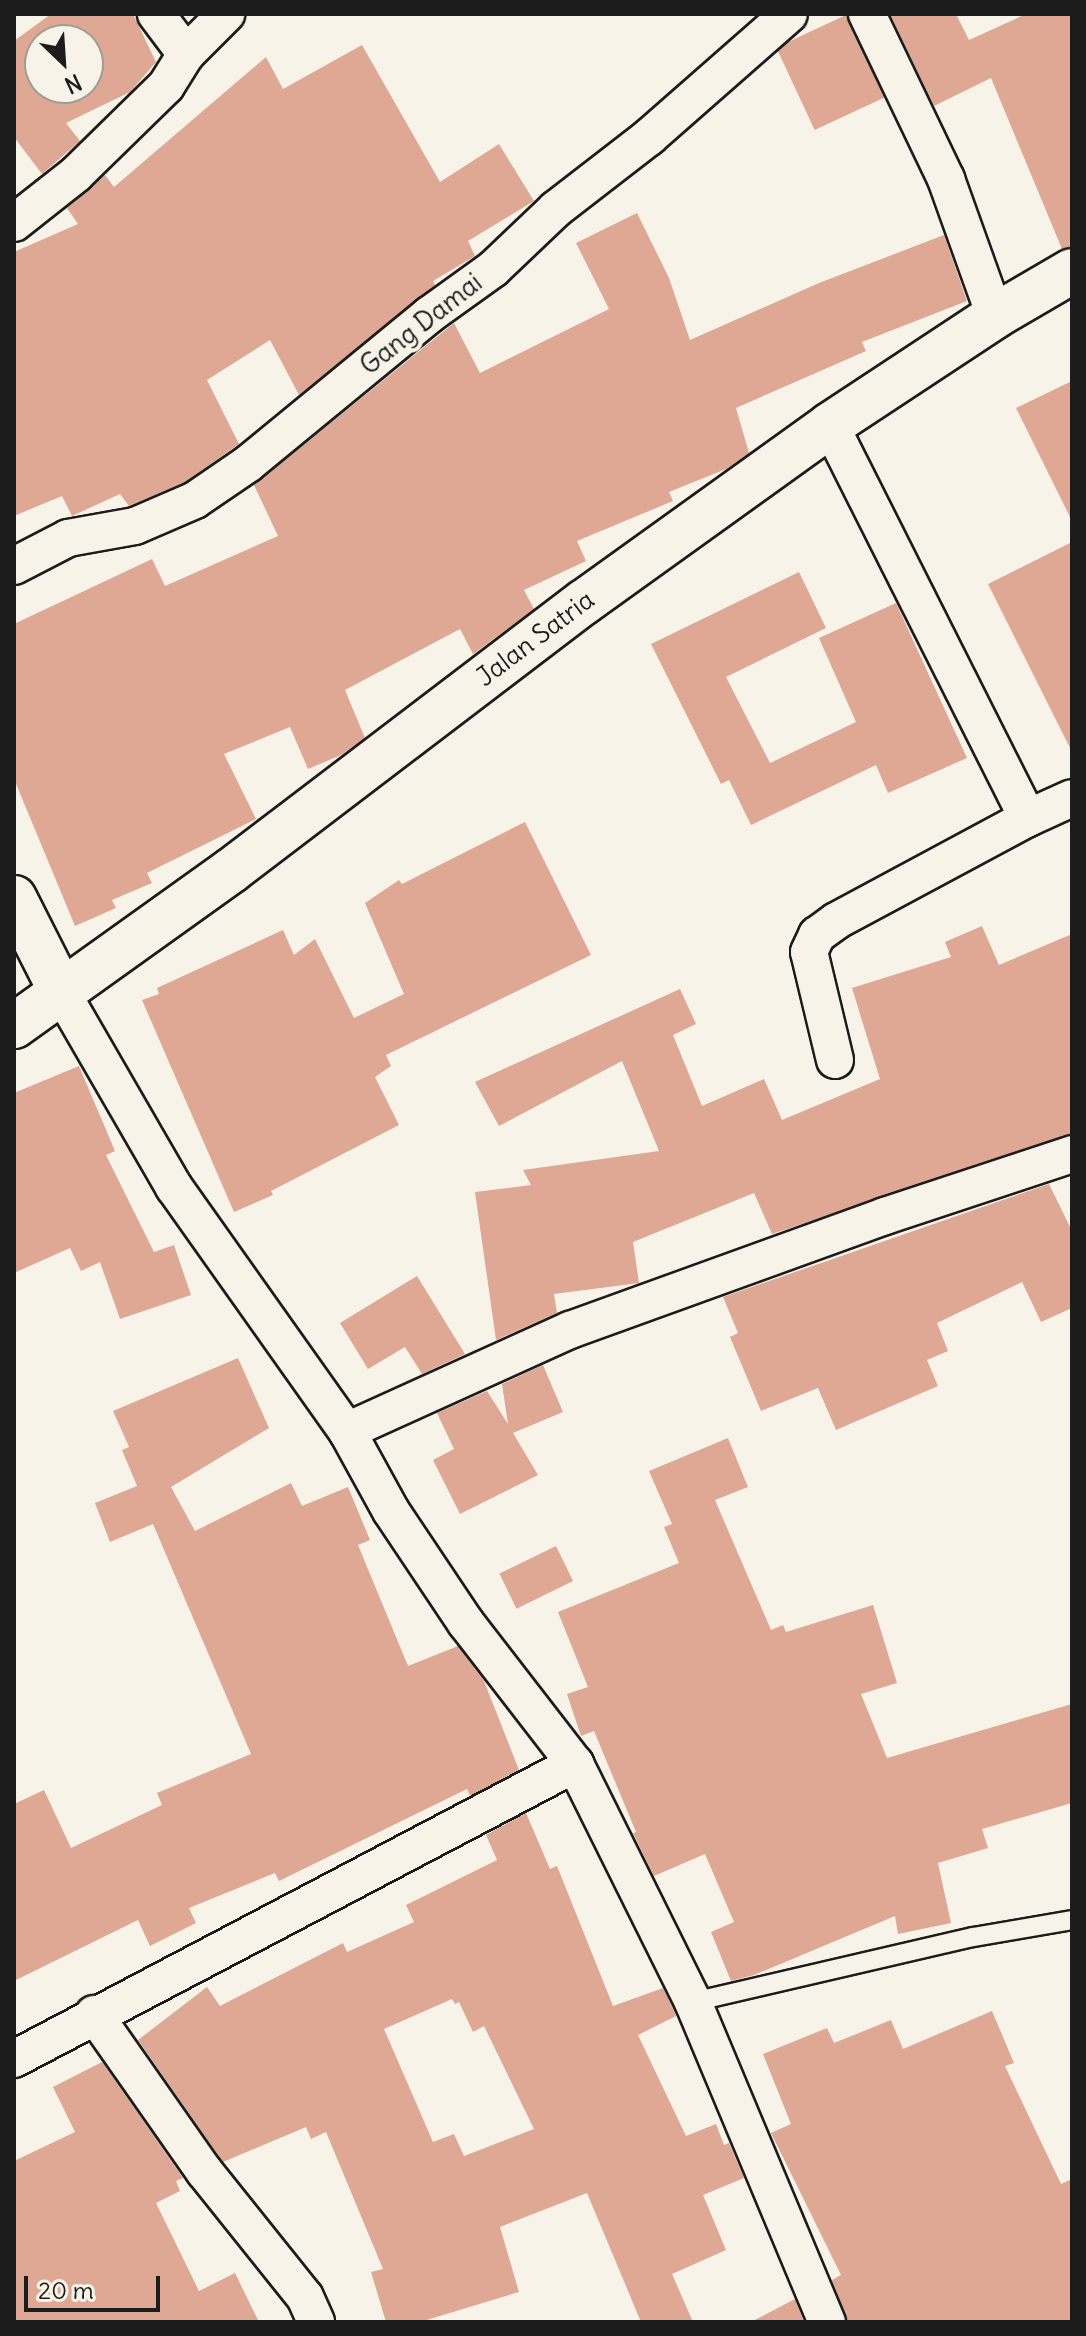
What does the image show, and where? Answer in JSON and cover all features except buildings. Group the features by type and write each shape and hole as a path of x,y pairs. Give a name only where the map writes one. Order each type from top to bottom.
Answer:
{"street":[{"path":"156,14 186,54"},
{"path":"14,223 98,152 166,86 186,54 226,14"},
{"name":"Gang Damai","path":"14,566 68,538 147,521 195,500 249,463 429,315 493,269 556,209 649,137 789,14"},
{"path":"867,14 946,179 995,316"},
{"name":"Jalan Satria","path":"14,1026 63,995 572,610 830,425 995,316 1072,271"},
{"path":"830,425 1028,818"},
{"path":"835,1060 809,952 817,935 836,921 1028,818 1072,798"},
{"path":"14,898 63,995 174,1187 347,1431 391,1511 466,1623 575,1764 693,2002 827,2322"},
{"path":"347,1431 570,1330 885,1216 1072,1154"},
{"path":"14,2059 94,2014 332,1895 575,1764"},
{"path":"94,2014 204,2171 305,2297 316,2322"}],"lane":[{"path":"693,2002 973,1937 1072,1920"}]}
